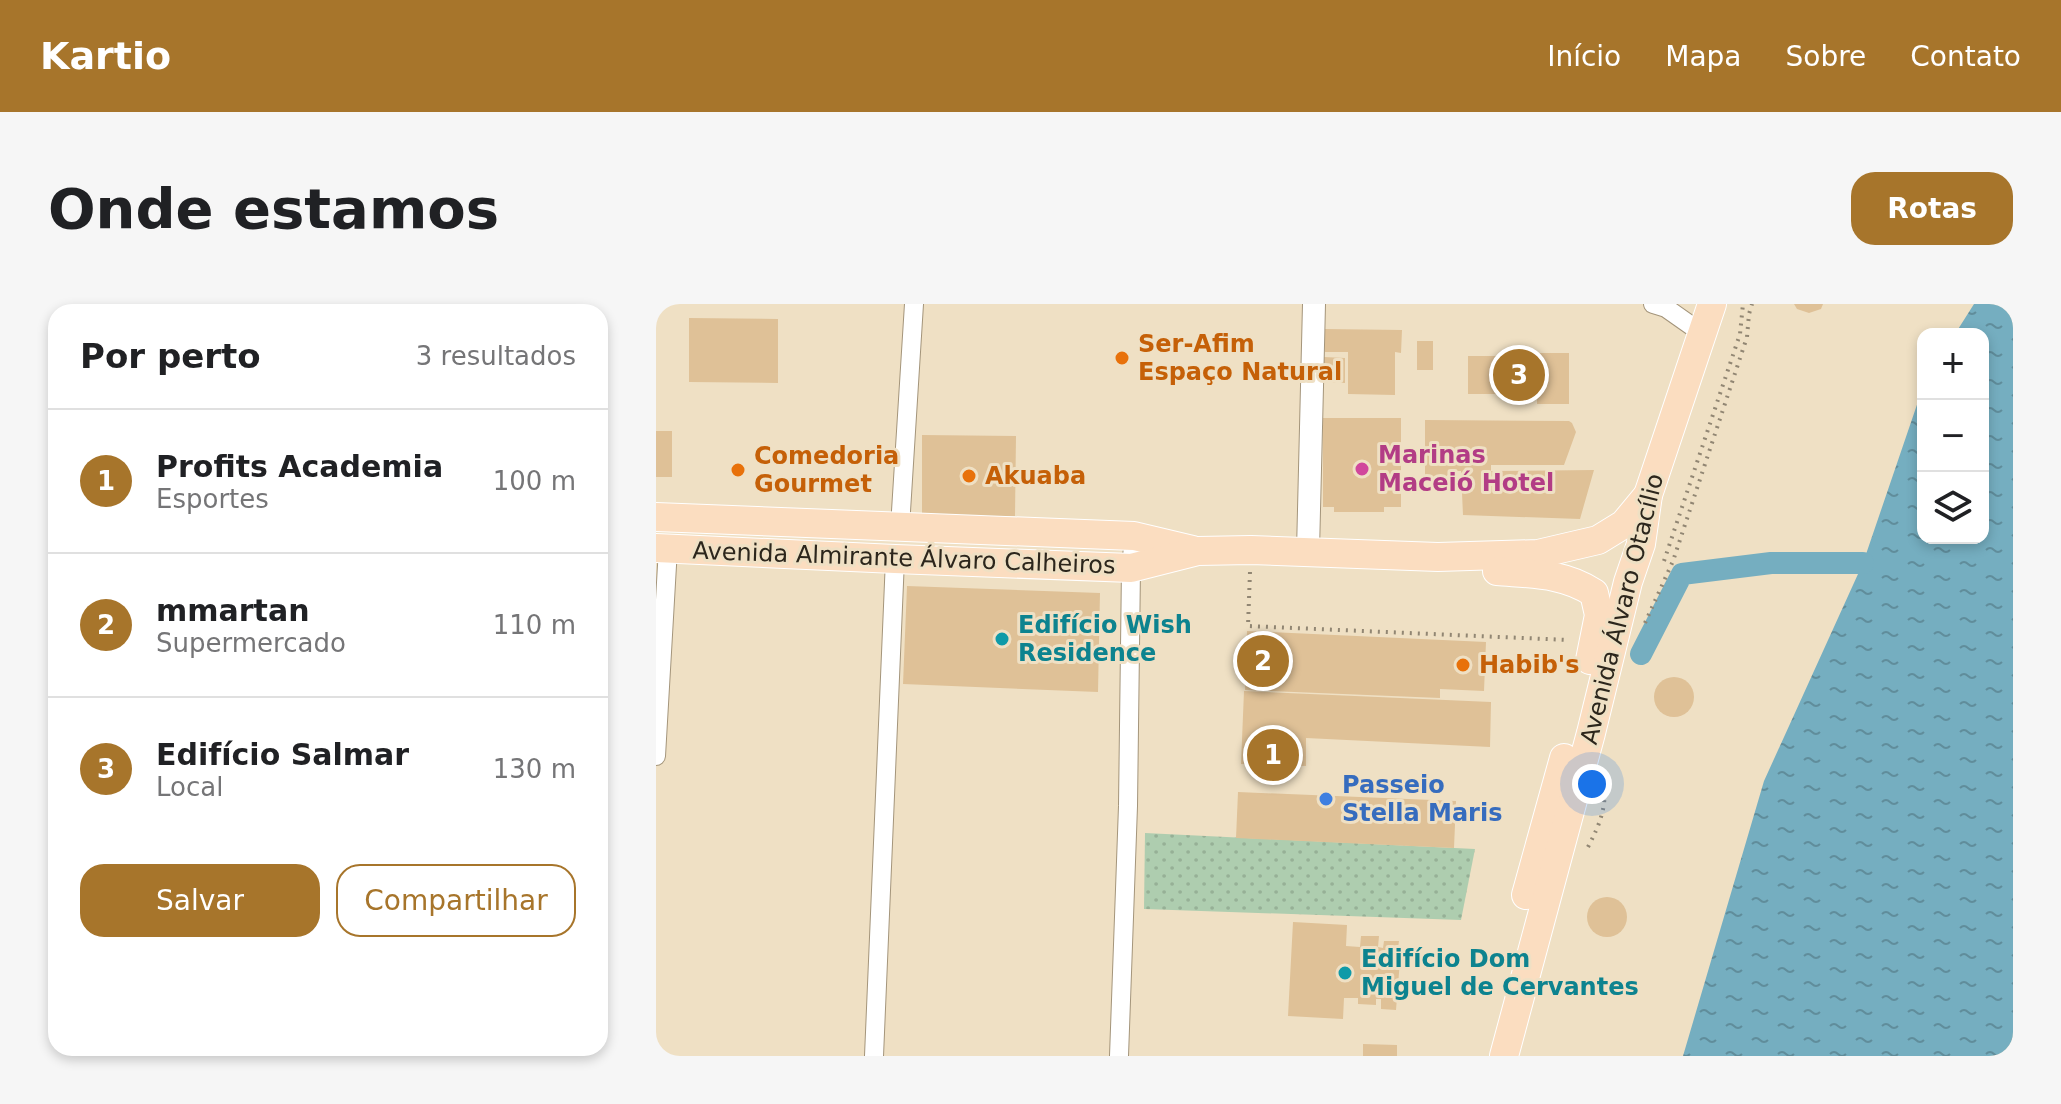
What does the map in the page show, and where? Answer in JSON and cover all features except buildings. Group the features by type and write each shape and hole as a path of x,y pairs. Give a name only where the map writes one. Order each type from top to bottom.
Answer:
{"main road":[{"name":"Avenida Álvaro Otacílio","path":"1504,1056 1591,733 1628,582 1641,544 1648,495 1712,304"},
{"name":"Avenida Almirante Álvaro Calheiros","path":"662,548 1131,568 1198,551 1308,551 1438,557 1538,554 1598,540 1624,524 1648,495"},
{"name":"Avenida Almirante Álvaro Calheiros","path":"656,517 1134,536 1198,551"},
{"name":"Avenida Almirante Álvaro Calheiros","path":"1438,557 1493,570 1562,577 1594,593"},
{"name":"Avenida Álvaro Otacílio","path":"1485,1056 1595,642 1599,615 1594,593"}],"street":[{"path":"900,527 914,304"},
{"path":"1308,551 1314,304"},
{"path":"1653,304 1666,308 1703,334"},
{"path":"1119,1056 1134,536"},
{"path":"656,756 662,548"},
{"path":"874,1056 895,559"}],"path":[{"path":"1642,629 1673,561 1747,337 1752,304"},
{"path":"1251,550 1248,626 1595,642"},
{"path":"1582,857 1601,823 1606,795 1603,768"}],"green space":[{"path":"1145,833 1475,849 1461,920 1144,909"}],"water":[{"path":"1974,304 2013,304 2013,1056 1683,1056 1764,781 1863,563 1917,405 1917,544 1989,544 1989,328 1959,328"}],"waterway":[{"path":"1641,654 1682,574 1771,563 1863,563"}],"place":[{"name":"Ser-Afim Espaço Natural","path":"1122,358"},
{"name":"Edifício Salmar","path":"1519,375"},
{"name":"Marinas Maceió Hotel","path":"1362,469"},
{"name":"Comedoria Gourmet","path":"738,470"},
{"name":"Akuaba","path":"969,476"},
{"name":"Edifício Wish Residence","path":"1002,639"},
{"name":"mmartan","path":"1263,661"},
{"name":"Habib's","path":"1463,665"},
{"name":"Profits Academia","path":"1273,755"},
{"name":"Passeio Stella Maris","path":"1326,799"},
{"name":"Edifício Dom Miguel de Cervantes","path":"1345,973"}]}
